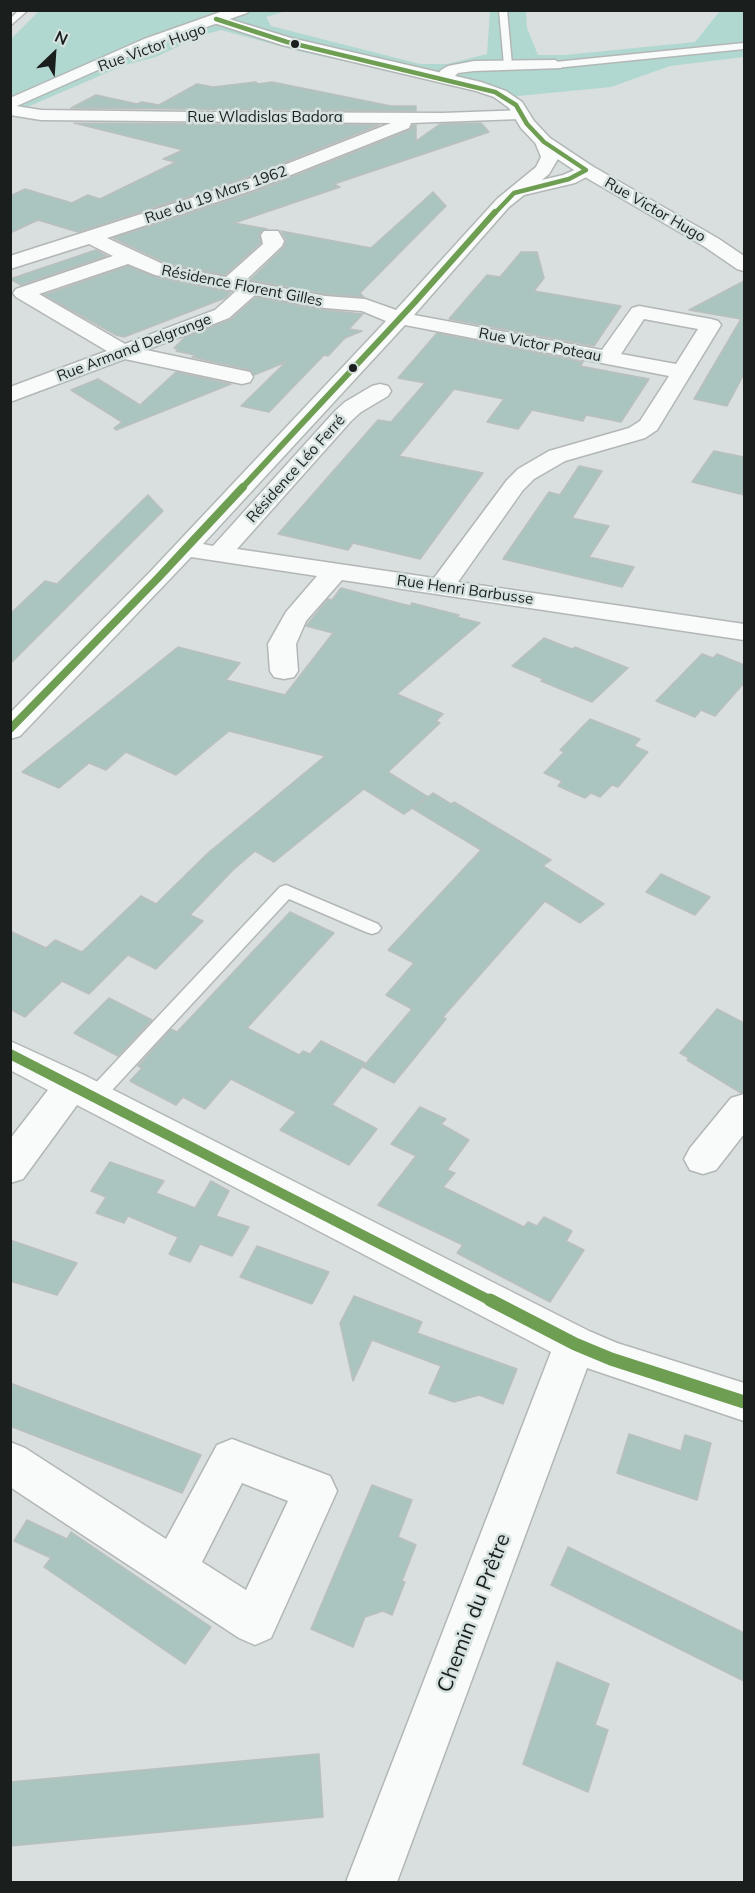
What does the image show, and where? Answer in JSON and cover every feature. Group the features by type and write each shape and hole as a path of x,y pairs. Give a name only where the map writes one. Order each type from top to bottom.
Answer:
{"street":[{"name":"Rue Victor Hugo","path":"220,21 242,10"},
{"name":"Rue Victor Hugo","path":"10,104 78,75 220,21 260,10"},
{"path":"220,21 287,42 488,83 500,81 524,70 555,65"},
{"path":"451,77 474,66 555,65"},
{"path":"451,77 495,92 518,110"},
{"path":"500,81 514,90 518,110"},
{"name":"Rue Wladislas Badora","path":"10,110 41,115 418,118 518,110"},
{"name":"Rue Victor Hugo","path":"518,110 544,142 586,170 712,243 744,265"},
{"name":"Rue du 19 Mars 1962","path":"10,262 247,186 418,118"},
{"path":"10,730 185,549 514,193 539,174 550,157 544,142"},
{"path":"539,174 560,169 586,170"},
{"path":"514,193 568,179 586,170"},
{"name":"Rue Armand Delgrange","path":"10,395 222,314 272,246 274,241 271,235"},
{"name":"Résidence Florent Gilles","path":"91,237 128,257 162,271 325,302 365,305 393,300 415,302"},
{"path":"128,257 22,293 123,352 242,377"},
{"name":"Résidence Florent Gilles","path":"365,305 398,318"},
{"path":"441,587 515,485 526,474 558,456 642,430 649,425 711,325 639,312 607,358"},
{"name":"Rue Victor Poteau","path":"398,318 682,372"},
{"name":"Résidence Léo Ferré","path":"219,554 343,416 353,407 380,391"},
{"name":"Rue Henri Barbusse","path":"185,549 744,632"},
{"path":"284,671 282,644 285,635 306,605 336,571"},
{"path":"10,1054 575,1344 611,1359 744,1402"},
{"path":"10,1168 83,1090"},
{"path":"704,1159 744,1108"},
{"name":"Chemin du Prêtre","path":"372,1882 575,1344"},
{"path":"10,1462 174,1570"}],"lane":[{"path":"10,24 24,10"},
{"path":"503,10 508,65"},
{"path":"555,65 744,46"},
{"path":"83,1090 286,891 372,928"}],"green space":[{"path":"39,11 286,11 266,17 271,26 420,64 447,64 487,54 490,11 526,11 527,28 538,55 565,55 695,42 720,11 744,11 744,57 670,66 611,87 498,98 463,87 302,52 221,30 199,36 156,57 125,65 11,114 11,39"}],"building":[{"path":"256,82 258,84 272,82 391,106 416,106 416,111 71,108 96,95 137,104 142,102 159,105 197,84 213,87"},
{"path":"74,123 379,125 240,180 78,232 38,220 10,233 10,196 25,189 72,203 88,195 100,199 176,162 163,159 183,150"},
{"path":"481,123 489,132 334,184 340,187 234,223 267,229 259,234 261,243 225,275 168,264 113,238 254,192 410,130 413,125 416,125 416,141 440,124"},
{"path":"433,192 446,206 360,293 364,297 325,294 250,280 284,247 286,240 281,231 371,248"},
{"path":"96,250 107,256 21,285 10,279"},
{"path":"521,252 537,252 544,278 534,291 621,306 594,346 449,319 487,275 500,277"},
{"path":"128,266 155,277 231,292 225,298 124,337 116,335 44,295"},
{"path":"744,281 744,374 727,406 694,399 741,319 689,310"},
{"path":"256,297 325,310 363,314 349,329 362,331 345,338 328,356 324,355 269,412 241,406 286,362 254,375 250,370 192,357 195,355 176,351 178,349 174,348 185,337 230,320"},
{"path":"437,333 583,362 580,366 649,379 621,422 586,415 583,421 532,410 518,429 487,422 504,399 454,389 399,456 483,473 420,559 353,543 348,550 278,534 378,420 391,422 425,383 398,378"},
{"path":"176,372 231,384 116,430 114,428 122,422 71,390 98,379 140,405"},
{"path":"714,451 744,457 744,495 692,482"},
{"path":"579,466 602,471 572,518 609,526 589,557 634,567 622,587 503,559 549,492 560,495"},
{"path":"148,495 163,511 10,664 10,614 45,581 57,584"},
{"path":"341,588 410,606 412,603 480,623 397,694 443,714 436,721 440,723 388,772 428,797 404,814 364,789 274,862 255,851 233,870 190,915 203,921 156,969 128,955 89,994 62,981 25,1017 10,1009 10,931 46,948 55,940 82,952 141,896 156,904 208,853 325,756 229,731 176,775 126,752 106,770 89,763 59,788 22,772 178,647 240,663 226,680 285,695 333,633 306,626 328,599 332,600"},
{"path":"544,638 572,649 575,647 628,668 592,702 512,666"},
{"path":"702,654 713,658 717,654 744,665 744,683 715,716 701,710 695,717 656,701"},
{"path":"590,719 640,739 634,746 648,752 618,787 612,785 600,797 591,793 585,798 558,786 562,781 544,773 564,752 560,750"},
{"path":"433,793 451,804 454,802 551,860 543,866 604,904 580,923 545,901 443,1017 446,1019 394,1083 363,1067 412,1009 386,995 414,963 388,950 481,850 412,808"},
{"path":"661,874 710,897 695,915 646,892"},
{"path":"290,912 334,933 247,1028 299,1055 303,1051 310,1054 321,1041 365,1063 332,1105 377,1129 349,1165 280,1130 296,1112 231,1079 205,1109 183,1097 176,1105 130,1081 142,1068 138,1066 171,1029 177,1032"},
{"path":"109,998 152,1020 118,1056 74,1033"},
{"path":"717,1009 744,1023 744,1092 741,1093 687,1060 689,1058 680,1053"},
{"path":"420,1107 446,1119 441,1124 469,1140 447,1170 455,1173 443,1187 524,1227 528,1222 537,1226 544,1217 572,1231 566,1241 584,1250 550,1302 457,1253 463,1245 378,1205 416,1156 391,1144"},
{"path":"110,1162 164,1181 156,1193 195,1208 211,1181 229,1191 216,1216 249,1227 232,1256 200,1244 190,1262 169,1254 178,1237 128,1216 124,1223 96,1213 106,1197 91,1191"},
{"path":"10,1240 77,1263 57,1295 10,1281"},
{"path":"257,1246 329,1272 312,1304 240,1277"},
{"path":"354,1296 422,1322 417,1333 517,1369 503,1404 479,1395 454,1402 429,1393 441,1366 372,1340 353,1381 340,1323"},
{"path":"10,1383 201,1455 182,1493 10,1426"},
{"path":"629,1434 681,1451 685,1435 711,1443 697,1500 617,1473"},
{"path":"372,1485 412,1500 398,1537 416,1545 392,1615 383,1611 365,1617 353,1647 311,1629"},
{"path":"27,1520 67,1539 71,1532 211,1627 185,1664 44,1567 51,1558 14,1541"},
{"path":"568,1547 744,1633 744,1681 551,1585"},
{"path":"557,1662 609,1684 595,1725 608,1730 588,1792 523,1764"},
{"path":"319,1754 323,1817 10,1846 10,1782"}],"transit line":[{"path":"10,729 158,578 415,302 503,203 514,193 569,179 586,170 544,142 527,124 516,105 495,92 287,42 216,19"},
{"path":"10,1054 575,1344 611,1359 744,1402"}]}
